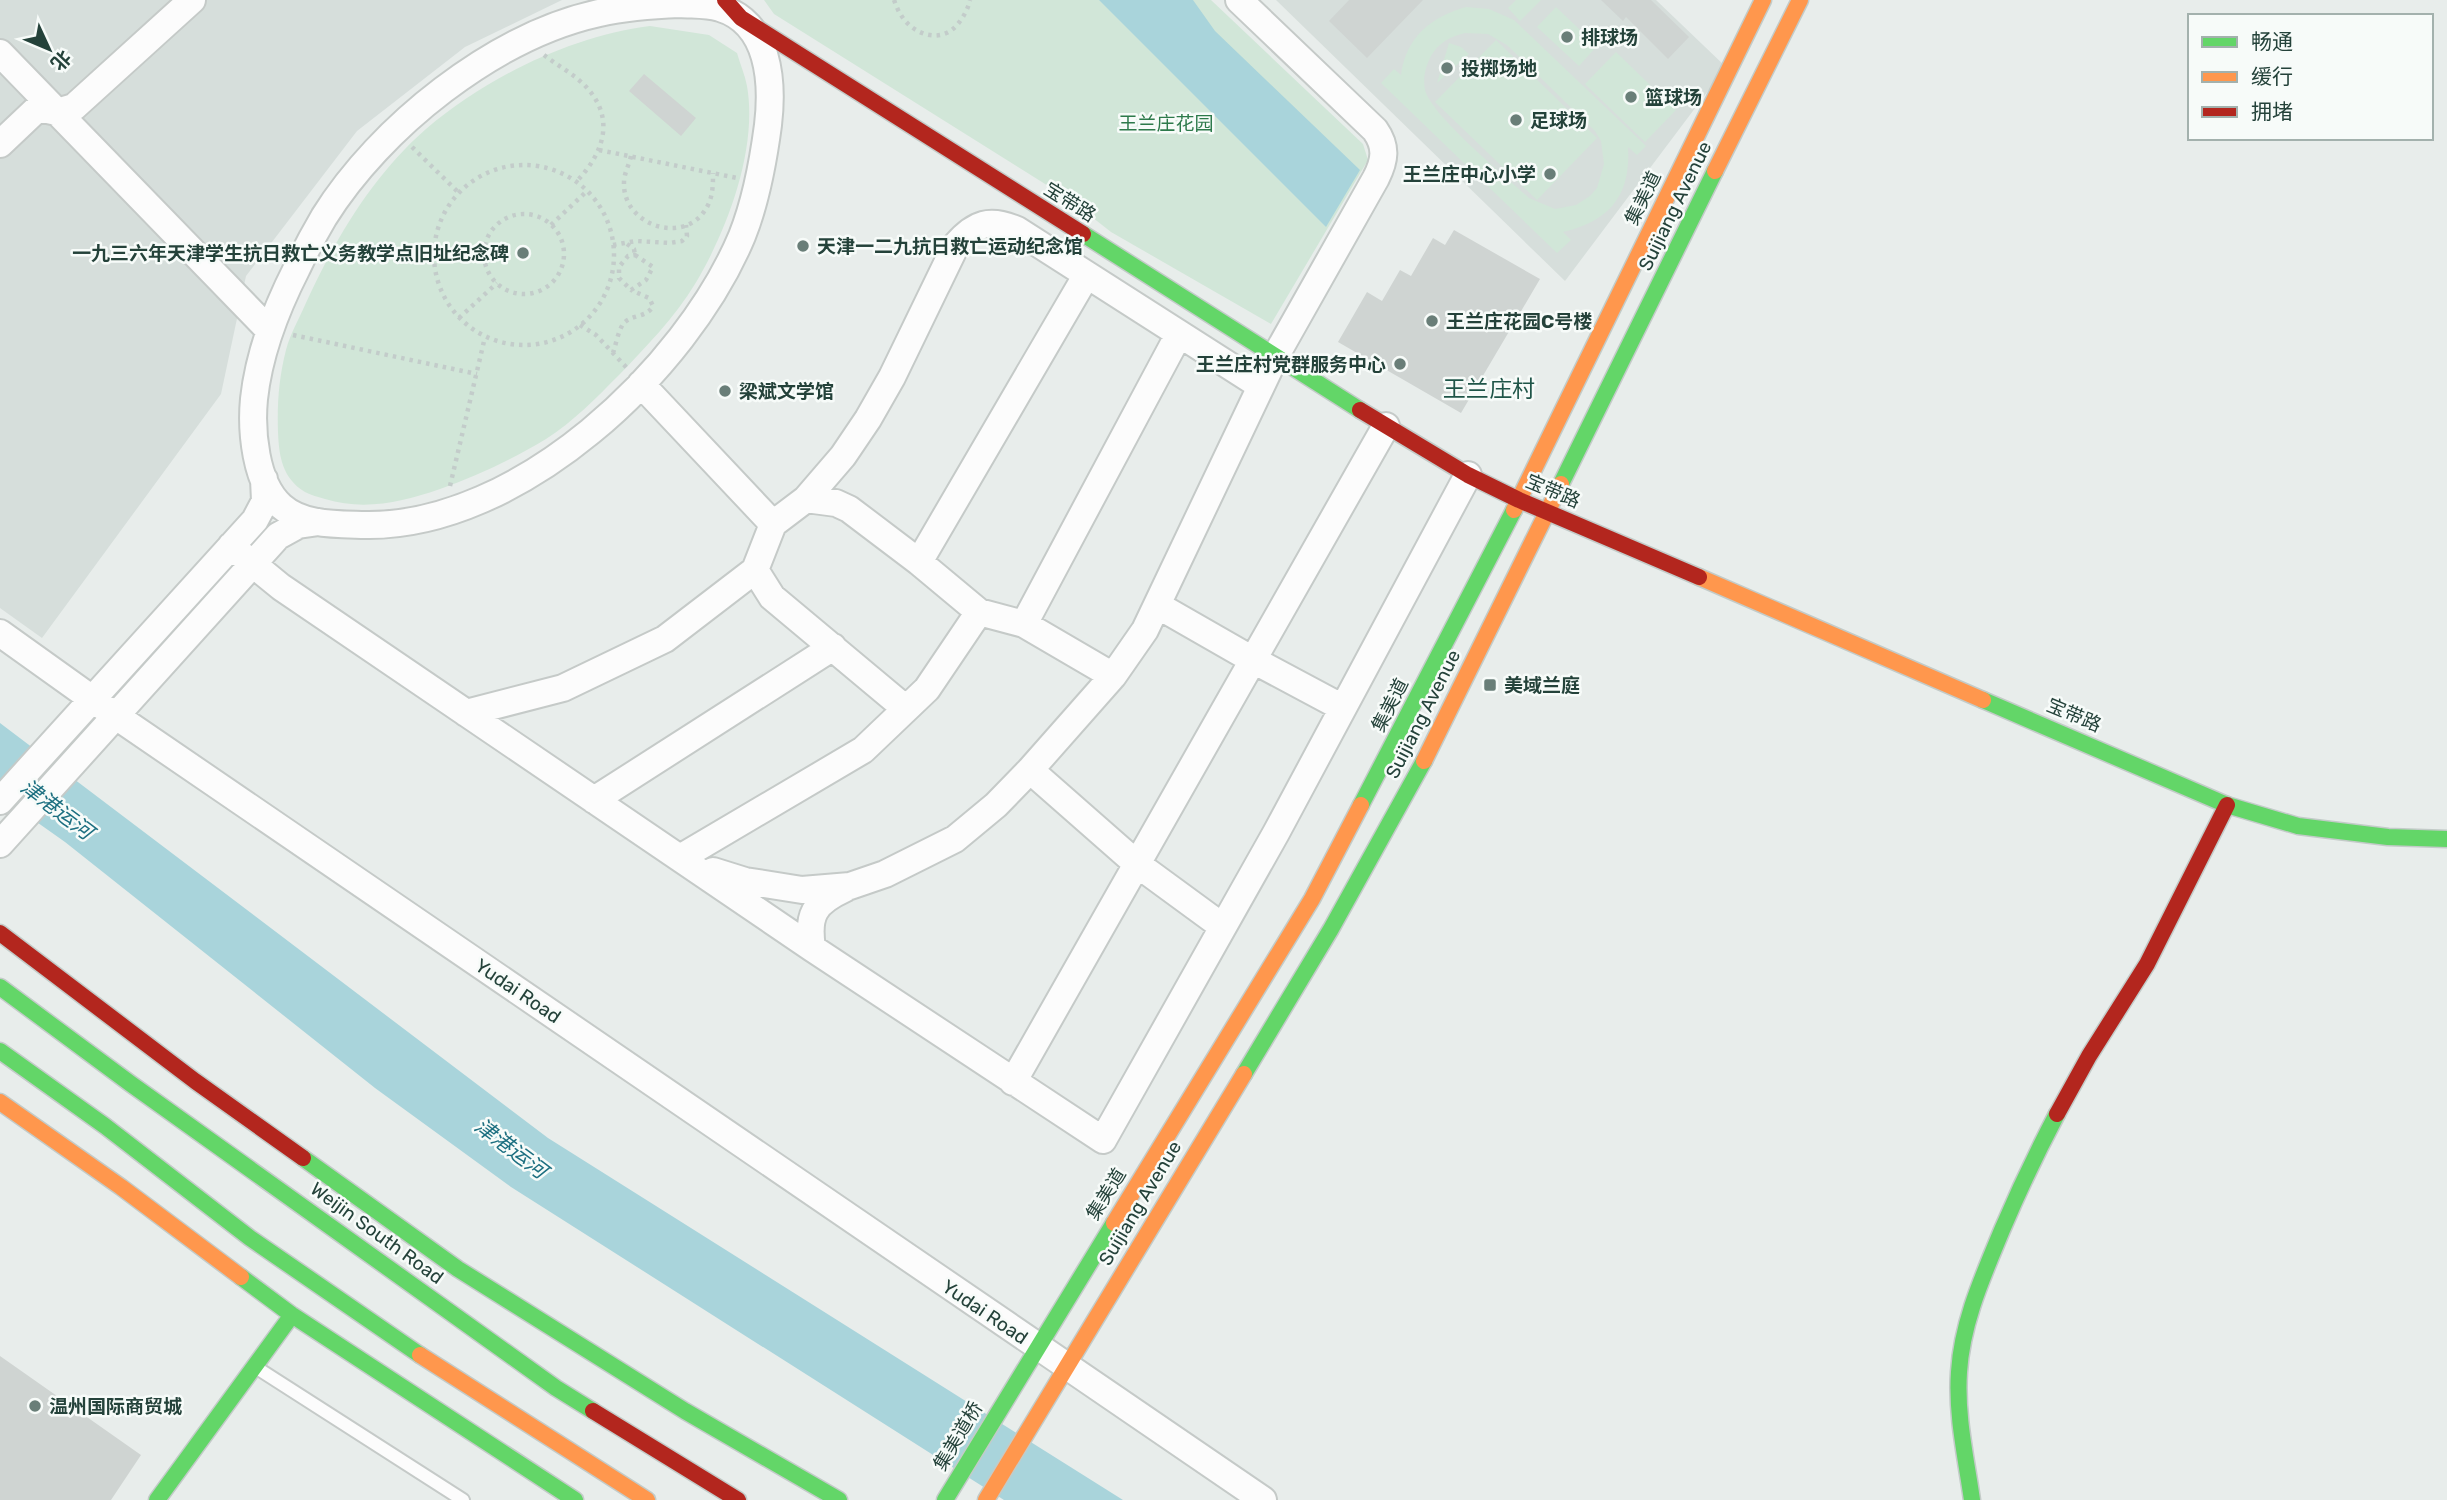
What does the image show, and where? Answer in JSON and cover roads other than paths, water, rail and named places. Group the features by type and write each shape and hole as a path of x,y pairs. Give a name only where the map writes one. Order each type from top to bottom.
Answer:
{"main road":[{"name":"集美道","path":"1003,1402 1312,899 1519,500 1763,0"},
{"name":"Suijiang Avenue","path":"986,1500 1380,844 1548,512 1800,0"},
{"name":"宝带路","path":"733,9 1275,357 1468,475 1519,500 2227,805 2298,826 2388,837 2447,839"},
{"path":"1972,1500 1961,1425 1959,1373 1966,1324 1989,1261 2032,1161 2089,1056 2147,964 2227,805"},
{"path":"0,933 195,1081 457,1269 685,1411 839,1500"},
{"name":"Weijin South Road","path":"0,987 556,1388 738,1500"},
{"path":"0,1051 105,1126 250,1238 447,1374 647,1500"},
{"path":"0,1102 121,1187 292,1315 575,1500"},
{"path":"157,1500 292,1315"},
{"name":"集美道桥","path":"947,1497 1003,1402"}],"street":[{"path":"0,144 38,108 57,112 74,107 192,0"},
{"path":"812,948 812,917 816,907 827,897 885,874 955,839 996,805 1030,770 1113,676 1145,630 1275,357 1382,166 1385,152 1382,141 1374,130 1239,0"},
{"path":"680,4 733,9 764,53 769,70 770,107 758,183 742,236 714,291 674,348 641,384 589,432 547,463 503,489 444,515 383,525 320,522 301,518 275,501 264,479 255,449 253,411 259,368 269,330 294,274 324,217 358,172 396,132 475,68 530,38 599,13 654,5 680,4"},
{"path":"0,53 269,330"},
{"path":"466,713 563,688 665,639 755,570 773,524 806,499 843,456 868,419 892,377 956,245 965,234 976,227 1002,223 1017,230 1261,386"},
{"path":"919,562 1086,276"},
{"path":"1024,624 1179,334"},
{"path":"641,384 773,524"},
{"path":"1013,1082 1386,426"},
{"path":"231,546 281,587 466,713 812,948 1104,1140 1343,708 1468,475"},
{"path":"0,801 260,512 264,502 264,479"},
{"path":"806,499 836,503 849,509 979,612 1024,624 1113,676"},
{"path":"2,842 278,536 298,525 320,522"},
{"path":"755,570 772,597 905,709"},
{"path":"1157,605 1343,708"},
{"path":"685,862 863,750 927,689 979,612"},
{"name":"Yudai Road","path":"0,632 116,716 1263,1500"},
{"path":"594,800 833,647"},
{"path":"1030,770 1138,864 1223,927"},
{"path":"685,862 745,881 802,890 850,886"}],"lane":[{"path":"255,1367 463,1500"}],"water":[{"path":"1099,0 1193,0 1215,31 1360,170 1326,227"},
{"name":"津港运河","path":"0,723 548,1138 1123,1500 1004,1500 511,1187 375,1088 65,842 0,796"}],"place":[{"name":"排球场","path":"1567,37"},
{"name":"投掷场地","path":"1447,68"},
{"name":"篮球场","path":"1631,97"},
{"name":"足球场","path":"1516,120"},
{"name":"王兰庄中心小学","path":"1550,174"},
{"name":"天津一二九抗日救亡运动纪念馆","path":"803,246"},
{"name":"一九三六年天津学生抗日救亡义务教学点旧址纪念碑","path":"523,253"},
{"name":"王兰庄花园C号楼","path":"1432,321"},
{"name":"王兰庄村党群服务中心","path":"1400,364"},
{"name":"梁斌文学馆","path":"725,391"},
{"name":"美域兰庭","path":"1490,685"},
{"name":"温州国际商贸城","path":"35,1406"}],"district":[{"name":"王兰庄村","path":"1489,389"}],"park label":[{"name":"王兰庄花园","path":"1166,123"}]}
